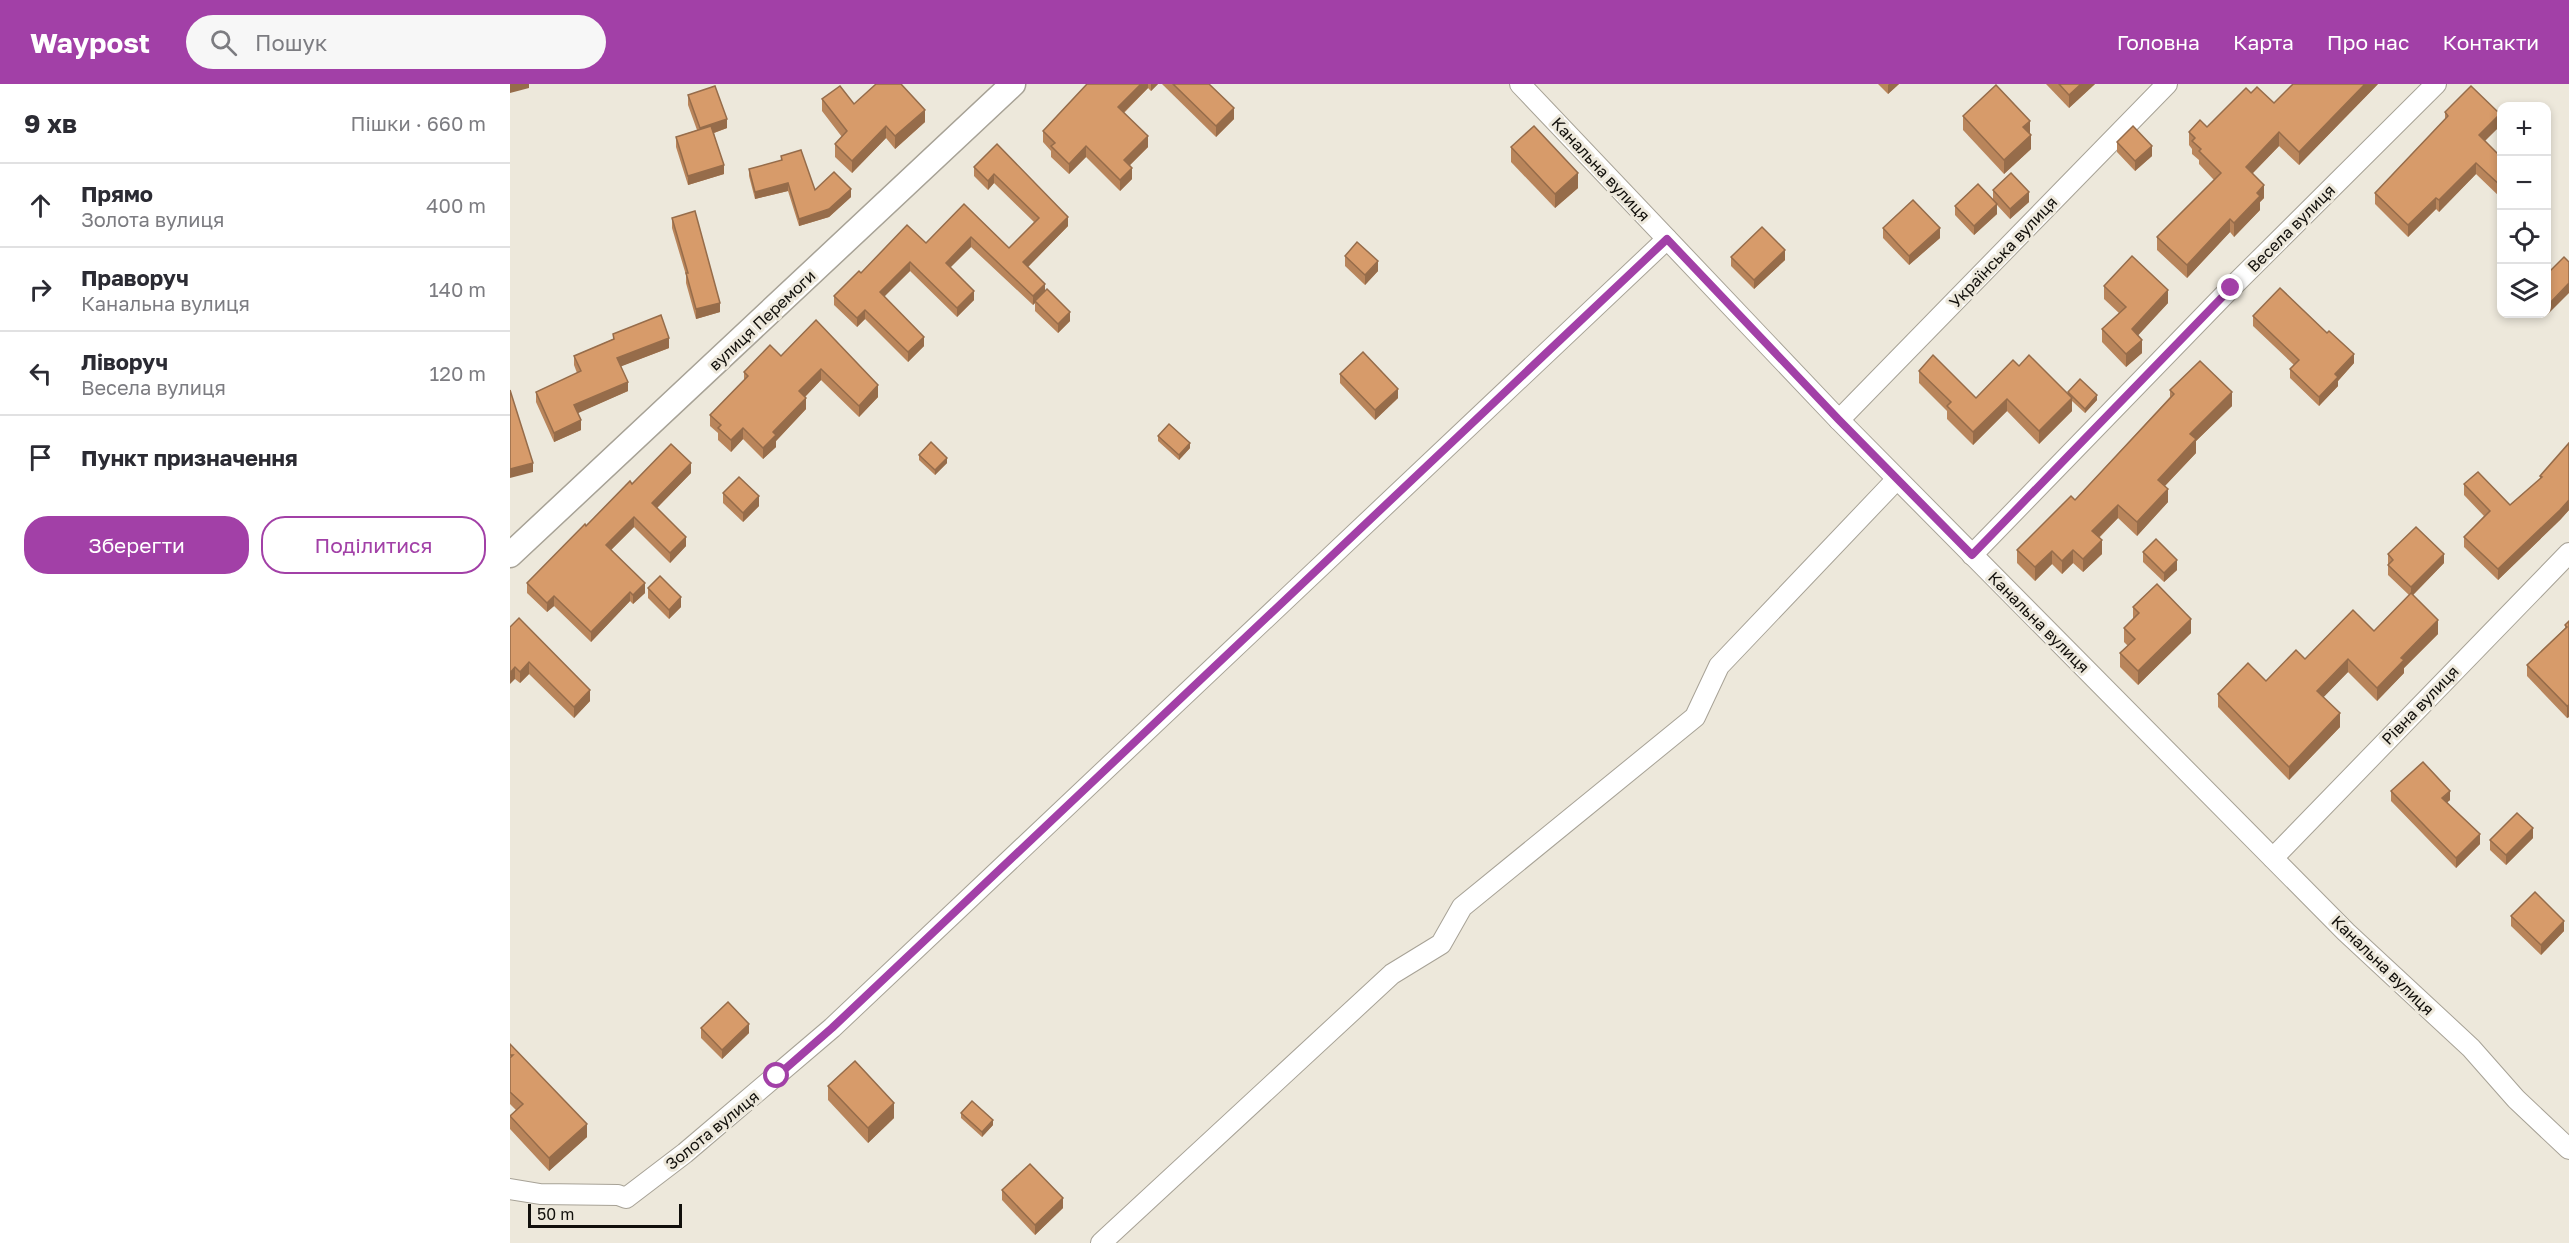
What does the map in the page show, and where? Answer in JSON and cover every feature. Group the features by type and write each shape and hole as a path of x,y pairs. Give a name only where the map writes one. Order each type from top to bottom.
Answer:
{"street":[{"name":"вулиця Перемоги","path":"510,555 1013,84"},
{"name":"Канальна вулиця","path":"1520,84 1839,420 1972,555 2346,932 2471,1048 2516,1099 2568,1145"},
{"name":"Українська вулиця","path":"1839,420 2167,84"},
{"name":"Весела вулиця","path":"1972,555 2239,280 2436,84"},
{"name":"Золота вулиця","path":"510,1189 540,1194 618,1195 626,1198 685,1153 832,1028 1667,239"},
{"path":"1101,1243 1392,974 1441,944 1462,907 1695,717 1719,666 1897,479"},
{"name":"Рівна вулиця","path":"2273,858 2569,553"}],"building":[{"path":"876,84 901,84 925,110 895,136 886,126 852,161 835,144 847,131 822,99 840,86 854,104"},
{"path":"1087,84 1141,84 1118,107 1148,136 1124,160 1132,168 1120,180 1086,146 1069,164 1051,146 1055,143 1043,131"},
{"path":"1173,84 1209,84 1234,108 1216,126"},
{"path":"2059,84 2081,84 2069,95"},
{"path":"2293,84 2365,84 2299,152 2279,132 2246,167 2264,185 2257,193 2260,196 2234,223 2230,219 2187,265 2157,237 2221,173 2199,151 2201,149 2192,141 2195,138 2189,132 2200,120 2207,127 2246,88 2251,93 2257,87 2274,103"},
{"path":"1996,85 2030,121 2023,127 2031,135 2004,160 1963,116"},
{"path":"715,86 727,119 700,128 688,95"},
{"path":"2471,86 2497,111 2497,117 2479,135 2497,153 2497,182 2476,163 2439,200 2436,198 2408,225 2375,193 2448,116 2445,112"},
{"path":"711,126 724,165 688,176 676,137"},
{"path":"1534,126 1578,173 1555,194 1511,147"},
{"path":"2133,126 2152,146 2135,161 2117,142"},
{"path":"997,144 1068,217 1023,262 1045,284 1033,296 971,237 946,263 974,291 957,308 910,262 880,292 924,337 908,352 865,310 857,318 834,296 859,271 861,273 907,225 926,243 964,204 1009,248 1039,218 994,174 988,181 974,167"},
{"path":"801,150 815,190 834,172 851,189 829,209 799,219 788,183 755,192 749,169 782,160 781,156"},
{"path":"2011,173 2029,192 2010,209 1993,190"},
{"path":"1978,184 1997,204 1974,226 1955,206"},
{"path":"1913,200 1940,228 1909,256 1883,228"},
{"path":"695,211 720,303 696,309 672,218"},
{"path":"1762,227 1785,250 1754,280 1731,257"},
{"path":"1357,242 1378,261 1365,275 1345,256"},
{"path":"2132,256 2168,290 2132,329 2142,340 2126,354 2102,329 2126,307 2104,286"},
{"path":"2564,257 2569,262 2569,283 2551,302 2551,270"},
{"path":"2280,288 2327,333 2329,331 2354,354 2335,374 2338,377 2319,397 2290,369 2299,360 2253,316"},
{"path":"1047,289 1070,312 1058,324 1035,301"},
{"path":"661,315 669,338 617,358 628,382 574,405 581,420 554,433 536,392 581,371 574,356 614,339 613,334"},
{"path":"816,320 878,385 859,406 821,369 799,391 806,398 773,432 776,435 763,448 743,428 731,440 718,428 721,425 710,415 748,376 744,372 770,345 781,356"},
{"path":"1363,352 1398,389 1375,410 1340,374"},
{"path":"1933,355 1976,398 2013,360 2019,366 2029,355 2072,398 2039,431 2007,399 1973,432 1947,406 1951,402 1919,371"},
{"path":"2200,361 2232,392 2190,434 2196,439 2158,480 2168,489 2137,522 2118,505 2092,531 2102,540 2083,559 2073,550 2062,561 2052,551 2035,567 2017,550 2071,496 2075,500 2174,394 2170,390"},
{"path":"2080,379 2097,395 2085,409 2068,392"},
{"path":"510,390 533,463 510,469"},
{"path":"1169,424 1190,443 1179,455 1158,436"},
{"path":"931,442 947,458 935,470 919,455"},
{"path":"2569,443 2569,500 2498,569 2464,537 2490,511 2464,484 2478,472 2510,505 2542,477 2540,476"},
{"path":"671,444 691,463 652,503 686,537 670,553 634,517 606,545 645,583 633,595 630,592 591,632 554,596 547,603 527,583 585,524 586,526 630,481 632,484"},
{"path":"739,477 759,496 743,513 723,493"},
{"path":"2416,527 2444,554 2411,587 2388,565 2393,560 2388,554"},
{"path":"2156,539 2177,560 2164,573 2143,552"},
{"path":"660,576 681,597 669,610 648,588"},
{"path":"2157,584 2191,619 2138,671 2120,653 2135,639 2124,628 2139,613 2133,607"},
{"path":"2411,593 2438,620 2401,658 2404,660 2377,688 2348,659 2317,691 2340,713 2289,767 2218,694 2248,663 2266,681 2296,650 2305,659 2353,610 2374,631"},
{"path":"519,618 590,690 574,707 529,662 520,672 515,667 510,673 510,627"},
{"path":"2569,621 2569,705 2567,706 2527,665 2567,627 2565,625"},
{"path":"2423,762 2450,791 2442,798 2480,834 2456,858 2391,791"},
{"path":"2517,813 2533,828 2506,855 2490,840"},
{"path":"2535,892 2564,921 2541,945 2511,916"},
{"path":"728,1002 749,1024 722,1050 701,1028"},
{"path":"510,1044 587,1124 549,1158 510,1116 523,1104 510,1092 510,1058 513,1055 510,1055"},
{"path":"855,1061 894,1103 868,1128 828,1086"},
{"path":"972,1101 993,1120 982,1132 961,1113"},
{"path":"1030,1164 1063,1198 1035,1225 1002,1190"}],"route":[{"path":"777,1076 832,1028 1667,239 1839,420 1972,555 2231,288"}]}
